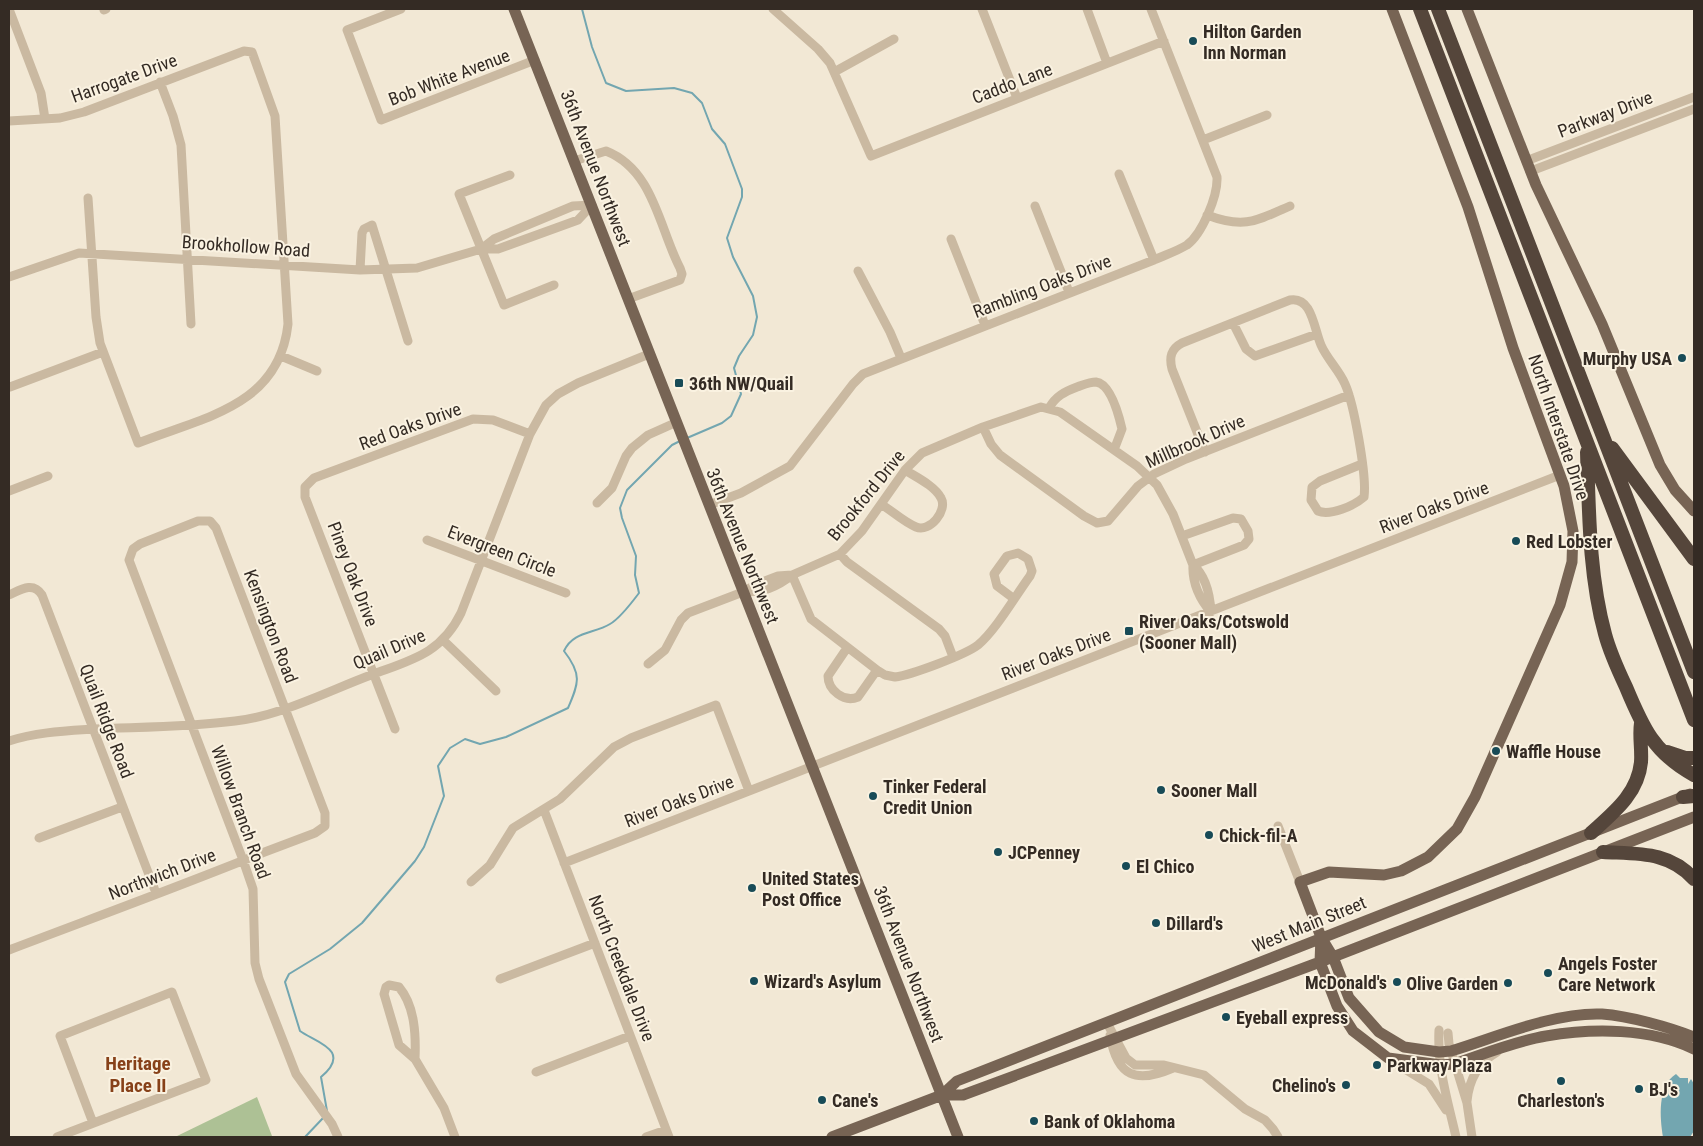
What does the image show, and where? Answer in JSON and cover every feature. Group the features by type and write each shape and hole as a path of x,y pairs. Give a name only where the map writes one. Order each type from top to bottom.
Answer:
{"highway":[{"path":"1420,9 1694,720"},
{"path":"1438,9 1694,672"},
{"path":"1603,435 1694,559"},
{"path":"1586,441 1589,505 1600,612 1610,652 1641,723 1659,749 1678,765 1694,775"},
{"path":"1591,833 1622,804 1636,781 1641,759 1641,723"},
{"path":"1659,749 1685,758 1694,758"},
{"path":"1603,852 1657,856 1677,864 1694,880"}],"main road":[{"name":"36th Avenue Northwest","path":"514,9 958,1137"},
{"name":"North Interstate Drive","path":"1300,882 1330,872 1384,875 1401,871 1420,862 1441,847 1464,819 1544,641 1569,578 1573,531 1568,502 1560,475 1513,348 1466,201 1392,9"},
{"path":"1467,9 1528,166 1602,324 1660,465 1675,490 1694,511"},
{"name":"West Main Street","path":"942,1095 957,1081 1321,937 1691,796"},
{"name":"West Main Street","path":"832,1137 942,1095 963,1095 1320,962 1694,817"},
{"path":"1300,882 1321,937 1333,957 1350,998 1379,1032 1404,1047 1445,1052 1558,1018 1602,1014 1673,1028 1694,1037"},
{"path":"1321,937 1320,962 1336,1006 1353,1031 1388,1058 1441,1065 1454,1064 1546,1036 1601,1030 1647,1035 1694,1049"}],"street":[{"name":"Bob White Avenue","path":"401,9 347,30 381,120 535,60"},
{"path":"772,9 818,49 836,71 894,39"},
{"path":"982,9 1017,98"},
{"path":"1086,9 1107,63"},
{"name":"Rambling Oaks Drive","path":"709,505 741,493 785,470 795,461 858,378 901,358 1154,260 1186,245 1196,237 1215,195 1217,181 1203,140 1151,9"},
{"path":"10,14 41,93 45,119"},
{"name":"Caddo Lane","path":"836,71 871,156 1164,41"},
{"name":"Harrogate Drive","path":"9,121 45,119 84,112 248,50 254,55 275,116 284,265"},
{"path":"160,82 173,116 181,146 191,324"},
{"name":"Parkway Drive","path":"1528,166 1694,97"},
{"name":"Parkway Drive","path":"1528,166 1694,109"},
{"path":"1203,140 1267,115"},
{"path":"574,161 606,151 636,173 648,190 680,268 682,277 677,281 628,299"},
{"path":"1120,174 1154,260"},
{"path":"510,175 459,194 504,305 554,285"},
{"path":"88,198 97,328 103,352 138,444 248,398 262,386 281,356 288,324 284,265"},
{"name":"Brookhollow Road","path":"482,249 494,238 574,206 592,205"},
{"name":"Brookhollow Road","path":"9,277 73,254 360,270 386,270 431,265 482,249 498,249 578,220 592,205"},
{"path":"1035,206 1069,292"},
{"path":"1207,215 1233,223 1246,223 1290,206"},
{"path":"360,270 362,233 366,226 372,225 408,341"},
{"path":"951,238 985,325"},
{"path":"858,271 890,332 901,358"},
{"path":"1205,452 1172,369 1171,354 1173,350 1182,343 1290,300 1298,299 1306,303 1324,353 1344,381 1349,395 1362,464 1365,488 1362,499 1331,512 1318,511 1311,500 1312,488 1320,481 1362,464"},
{"path":"1233,323 1246,349 1255,356 1317,334"},
{"path":"10,387 103,352"},
{"name":"Quail Drive","path":"9,741 50,732 191,725 249,719 285,708 422,655 444,641 461,613 530,434 540,413 558,394 602,372 649,354"},
{"path":"281,356 316,371"},
{"path":"1114,450 1122,429 1107,390 1102,385 1090,383 1065,392 1054,400 1049,408 1060,412 1114,450 1149,478 1162,494 1182,536 1193,566 1200,571 1210,596 1211,612"},
{"name":"Millbrook Drive","path":"983,427 990,444 1000,455 1097,523 1110,520 1138,486 1149,478 1205,452 1349,395"},
{"name":"Brookford Drive","path":"648,664 665,650 681,620 688,612 743,592 761,592 780,584 792,575 840,554 849,546 905,470 930,448 1034,408 1049,408"},
{"name":"Red Oaks Drive","path":"305,487 314,478 473,419 493,420 530,434"},
{"path":"597,503 612,488 626,456 632,448 648,436 679,427"},
{"path":"881,504 916,527 925,528 932,524 943,508 942,500 937,493 905,470"},
{"name":"River Oaks Drive","path":"564,863 812,765 861,749 910,728 1560,475"},
{"path":"9,491 48,476"},
{"name":"Piney Oak Drive","path":"305,487 305,497 395,729"},
{"path":"1182,536 1233,518 1241,519 1248,531 1249,538 1244,545 1193,566"},
{"name":"Kensington Road","path":"131,551 140,544 198,521 206,520 213,524 326,813 325,826"},
{"name":"Evergreen Circle","path":"427,540 566,593"},
{"name":"Willow Branch Road","path":"131,551 129,560 253,890 255,963 258,979 296,1074 332,1124 338,1137"},
{"path":"792,575 811,619 877,670 885,675 899,677 953,657 978,645 1013,598 1032,570 1028,559 1018,553 1007,556 994,574 997,586 1013,598"},
{"path":"840,554 847,562 939,629 953,657"},
{"name":"Quail Ridge Road","path":"9,595 25,588 32,588 42,595 156,894"},
{"path":"444,641 496,691"},
{"path":"847,648 828,676 830,688 835,692 847,699 858,697 877,670"},
{"path":"471,882 490,865 513,828 560,799 605,755 622,742 716,705 749,791"},
{"path":"39,838 122,807"},
{"name":"North Creekdale Drive","path":"544,810 668,1133"},
{"name":"Northwich Drive","path":"9,950 315,833 325,826"},
{"path":"1278,826 1300,882"},
{"path":"500,979 595,943"},
{"path":"416,1059 416,1040 407,1002 399,987 389,985 386,987 384,994 399,1045 416,1059 444,1108 455,1137"},
{"path":"57,1137 206,1080 172,992 60,1036 93,1123"},
{"path":"1107,1023 1118,1062 1124,1071 1132,1076 1158,1075 1173,1068 1195,1072 1213,1081 1222,1091 1270,1124 1278,1137"},
{"path":"1439,1030 1445,1052 1454,1064 1467,1103 1472,1137"},
{"path":"1448,1033 1441,1065 1456,1137"},
{"path":"536,1072 630,1036"},
{"path":"1467,1103 1471,1079 1488,1057 1503,1048"},
{"path":"1388,1058 1429,1084 1443,1104 1452,1122"},
{"path":"646,1137 668,1133"}],"green space":[{"path":"257,1097 272,1136 175,1137"}],"water":[{"path":"1676,1074 1680,1078 1688,1078 1688,1084 1691,1079 1694,1084 1694,1131 1690,1137 1663,1137 1661,1103 1666,1086"}],"waterway":[{"path":"582,9 592,47 606,83 626,91 674,88 692,93 702,103 712,129 725,144 742,189 742,197 727,238 733,257 753,296 757,317 753,335 739,356 734,368 741,394 731,416 722,423 687,438"},
{"path":"327,1111 321,1077 330,1068 333,1060 332,1053 322,1043 300,1031 285,982 289,974 330,949 362,923 415,861 424,847 444,796 438,766 450,748 465,739 480,744 506,737 568,708 575,692 577,679 574,666 564,651 578,636 614,622 639,593 635,575 636,556 620,508 627,490 672,445 680,441"},
{"path":"305,1137 324,1117"}],"place":[{"name":"Hilton Garden Inn Norman","path":"1193,41"},
{"name":"Murphy USA","path":"1682,358"},
{"name":"36th NW/Quail","path":"679,383"},
{"name":"Red Lobster","path":"1516,541"},
{"name":"River Oaks/Cotswold (Sooner Mall)","path":"1129,631"},
{"name":"Waffle House","path":"1496,751"},
{"name":"Sooner Mall","path":"1161,790"},
{"name":"Tinker Federal Credit Union","path":"873,796"},
{"name":"Chick-fil-A","path":"1209,835"},
{"name":"JCPenney","path":"998,852"},
{"name":"El Chico","path":"1126,866"},
{"name":"United States Post Office","path":"752,888"},
{"name":"Dillard's","path":"1156,923"},
{"name":"Angels Foster Care Network","path":"1548,973"},
{"name":"Wizard's Asylum","path":"754,981"},
{"name":"McDonald's","path":"1397,982"},
{"name":"Olive Garden","path":"1508,983"},
{"name":"Eyeball express","path":"1226,1017"},
{"name":"Parkway Plaza","path":"1377,1065"},
{"name":"Charleston's","path":"1561,1081"},
{"name":"Chelino's","path":"1346,1085"},
{"name":"BJ's","path":"1639,1089"},
{"name":"Cane's","path":"822,1100"},
{"name":"Bank of Oklahoma","path":"1034,1121"}],"district":[{"name":"Heritage Place II","path":"138,1074"}]}
